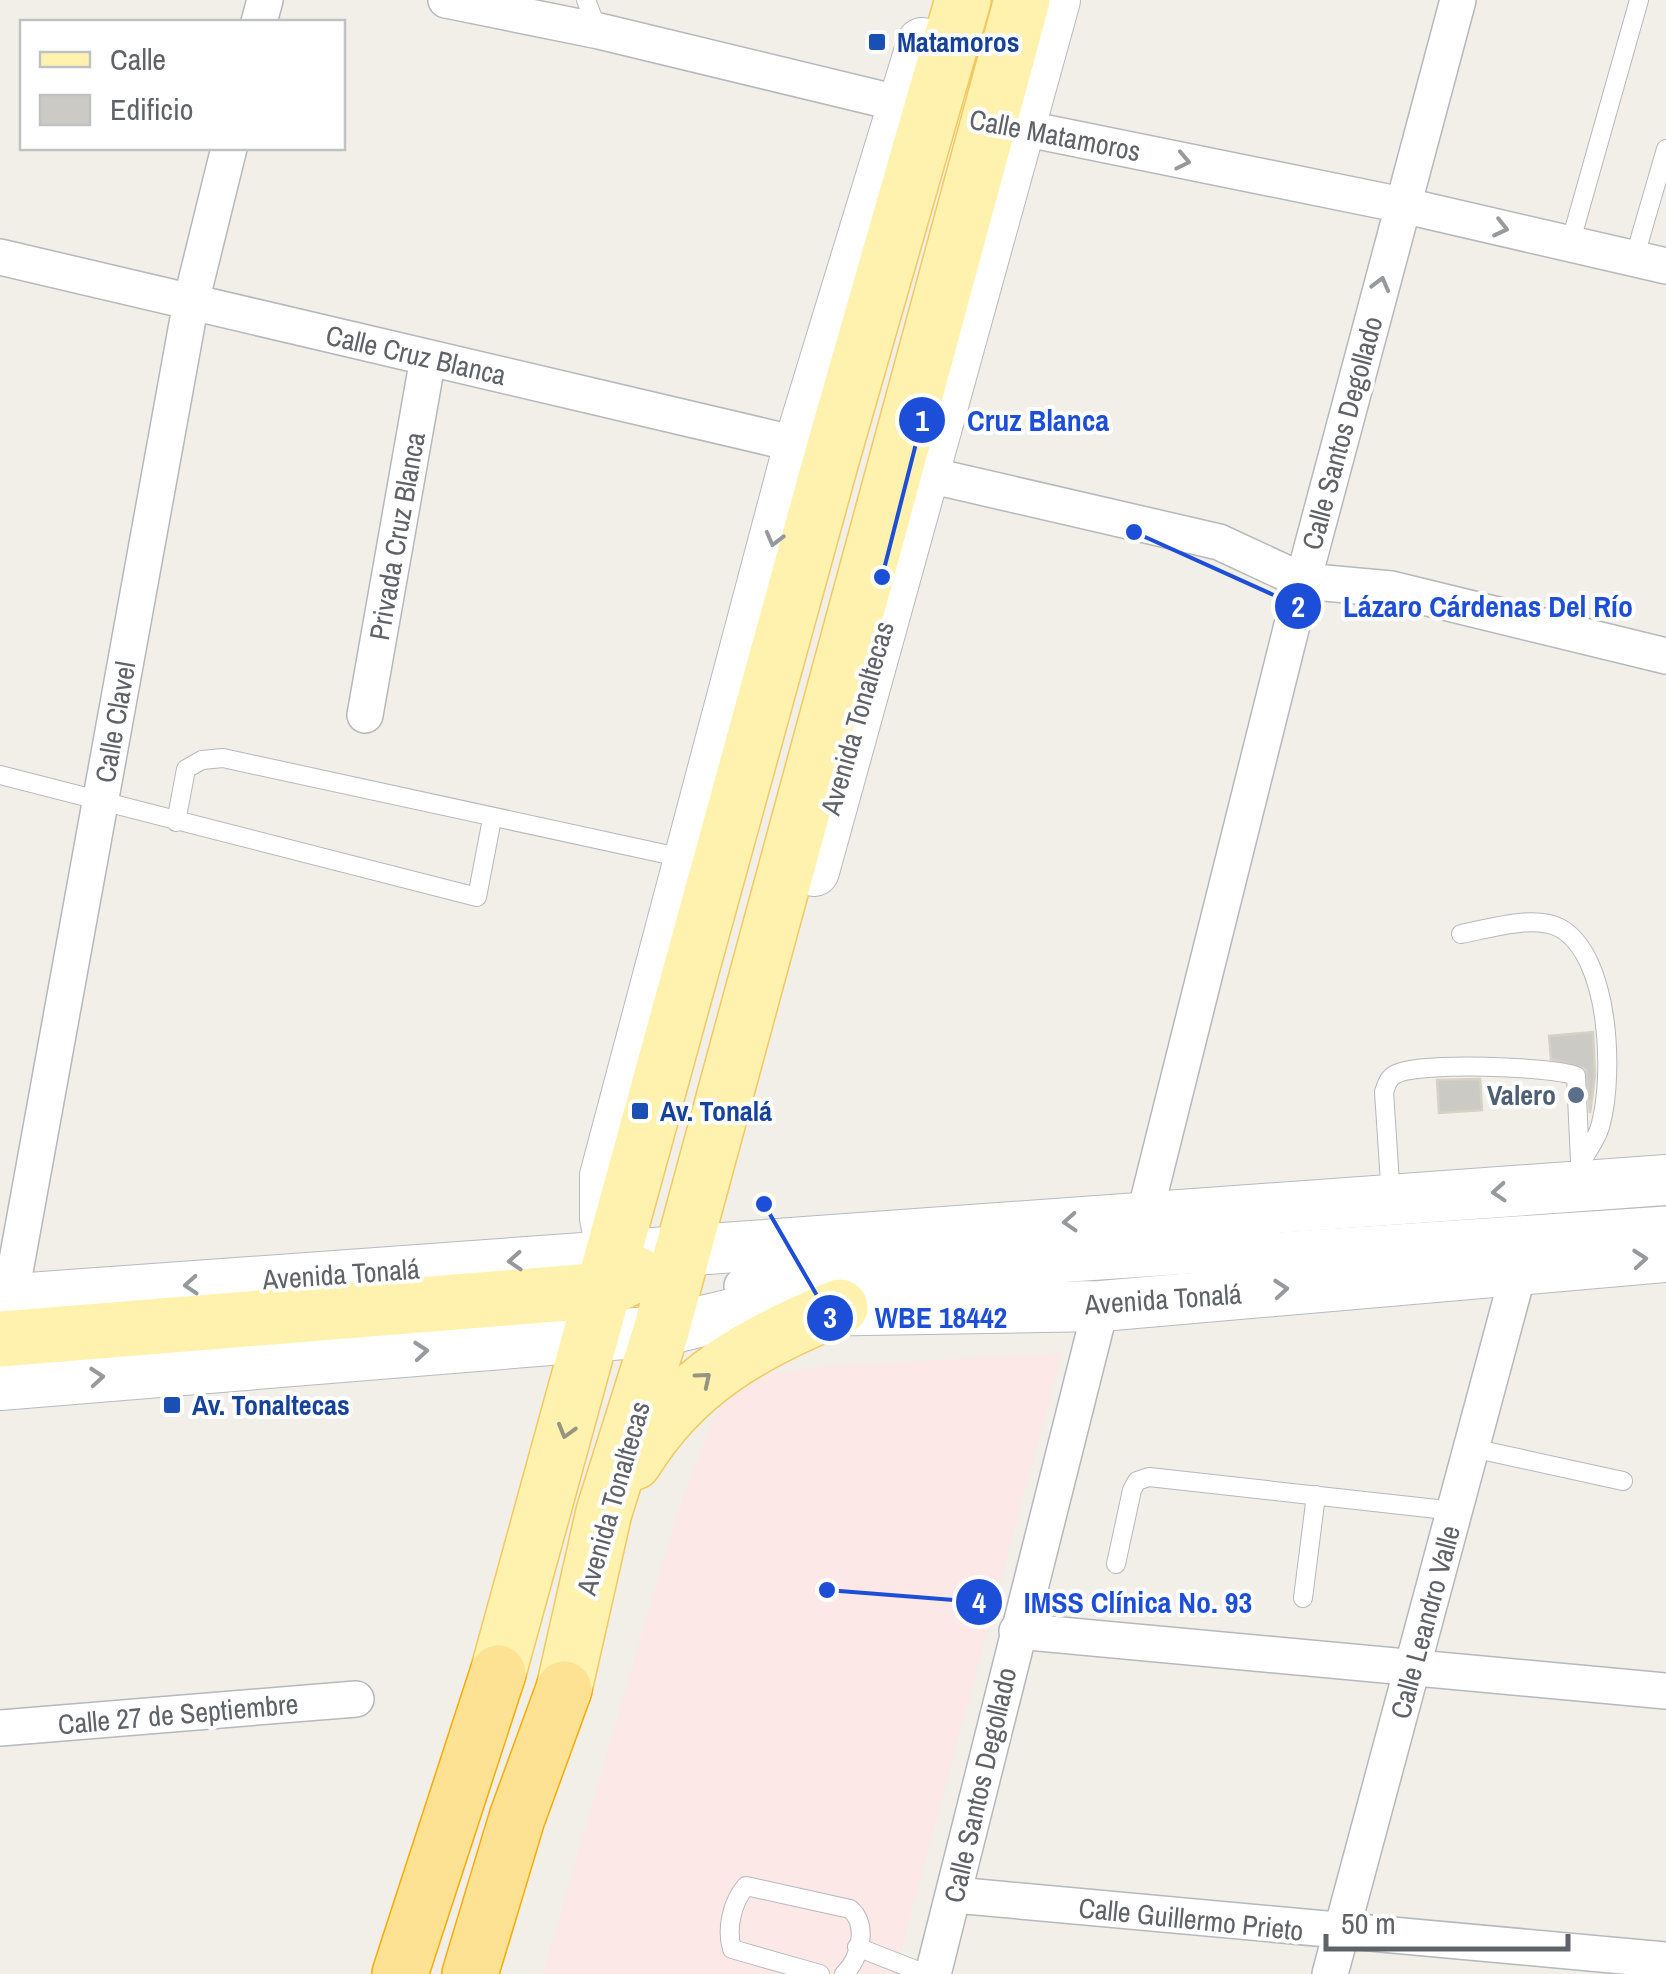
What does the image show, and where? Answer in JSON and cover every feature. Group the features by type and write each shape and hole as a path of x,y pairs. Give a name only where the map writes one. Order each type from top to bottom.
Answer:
{"highway":[{"path":"400,1974 498,1672"},
{"path":"430,1974 498,1672"},
{"path":"470,1974 517,1818 564,1689"},
{"path":"499,1974 564,1689"}],"main road":[{"path":"498,1672 603,1294 816,449 918,108 964,0"},
{"name":"Avenida Tonaltecas","path":"564,1689 604,1512 662,1330 910,471 1004,124 1022,0"},
{"name":"Avenida Tonalá","path":"3,1312 603,1294 683,1250"},
{"path":"603,1294 662,1330"},
{"path":"604,1512 650,1437 701,1380 755,1343 840,1307"}],"street":[{"name":"Calle Matamoros","path":"446,0 592,16 918,108 1402,206 1650,263"},
{"path":"918,108 934,0"},
{"name":"Avenida Tonaltecas","path":"1004,124 1054,0"},
{"name":"Calle Santos Degollado","path":"1144,1217 1303,581 1458,0"},
{"name":"Calle Clavel","path":"3,1312 191,302 229,150"},
{"name":"Calle Cruz Blanca","path":"0,258 816,449"},
{"name":"Privada Cruz Blanca","path":"364,715 428,358"},
{"path":"603,1294 605,1176 689,859 816,449"},
{"path":"910,471 1219,542 1303,581 1390,589 1666,656"},
{"name":"Avenida Tonalá","path":"662,1330 740,1312 840,1307 1101,1306 1393,1232 1582,1210 1666,1180"},
{"path":"1582,1210 1666,1224"},
{"name":"Avenida Tonalá","path":"683,1250 1144,1217 1393,1232 1520,1270 1582,1210"},
{"name":"Avenida Tonalá","path":"1582,1210 1666,1257"},
{"path":"742,1286 1393,1232"},
{"name":"Calle Leandro Valle","path":"1330,1974 1520,1270"},
{"name":"Avenida Tonalá","path":"0,1385 603,1294"},
{"name":"Calle Santos Degollado","path":"934,1974 1101,1306"},
{"path":"1017,1631 1666,1691"},
{"name":"Calle 27 de Septiembre","path":"0,1728 356,1699"},
{"name":"Calle Guillermo Prieto","path":"955,1896 1341,1934 1666,1960"}],"lane":[{"path":"1570,244 1640,0"},
{"path":"1650,263 1666,149"},
{"path":"176,822 186,769 202,760 223,758 689,859"},
{"path":"0,775 100,804 477,897 492,819"},
{"path":"1460,934 1518,924 1557,926 1583,948 1604,1012 1608,1076 1582,1210"},
{"path":"1393,1232 1384,1092 1389,1078 1399,1072 1477,1067 1576,1076 1582,1210"},
{"path":"1472,1448 1623,1481"},
{"path":"1116,1564 1137,1481 1148,1478 1454,1511"},
{"path":"1303,1598 1316,1494"},
{"path":"820,1974 732,1949 728,1936 738,1896 746,1886 850,1909 863,1926 844,1974"},
{"path":"857,1947 926,1974"}],"shaded area":[{"path":"1062,1353 895,1974 543,1974 677,1514 716,1413 743,1376 832,1366"}],"building":[{"path":"1593,1032 1595,1075 1590,1113 1586,1069 1551,1059 1549,1036"},
{"name":"Valero","path":"1480,1079 1482,1110 1439,1113 1437,1080"}],"place":[{"name":"Matamoros","path":"877,42"},
{"name":"Lázaro Cárdenas Del Río","path":"1134,532"},
{"name":"Cruz Blanca","path":"882,577"},
{"name":"Valero","path":"1576,1095"},
{"name":"Av. Tonalá","path":"640,1111"},
{"name":"WBE 18442","path":"764,1204"},
{"name":"Av. Tonaltecas","path":"172,1405"},
{"name":"IMSS Clínica No. 93","path":"827,1590"}]}
